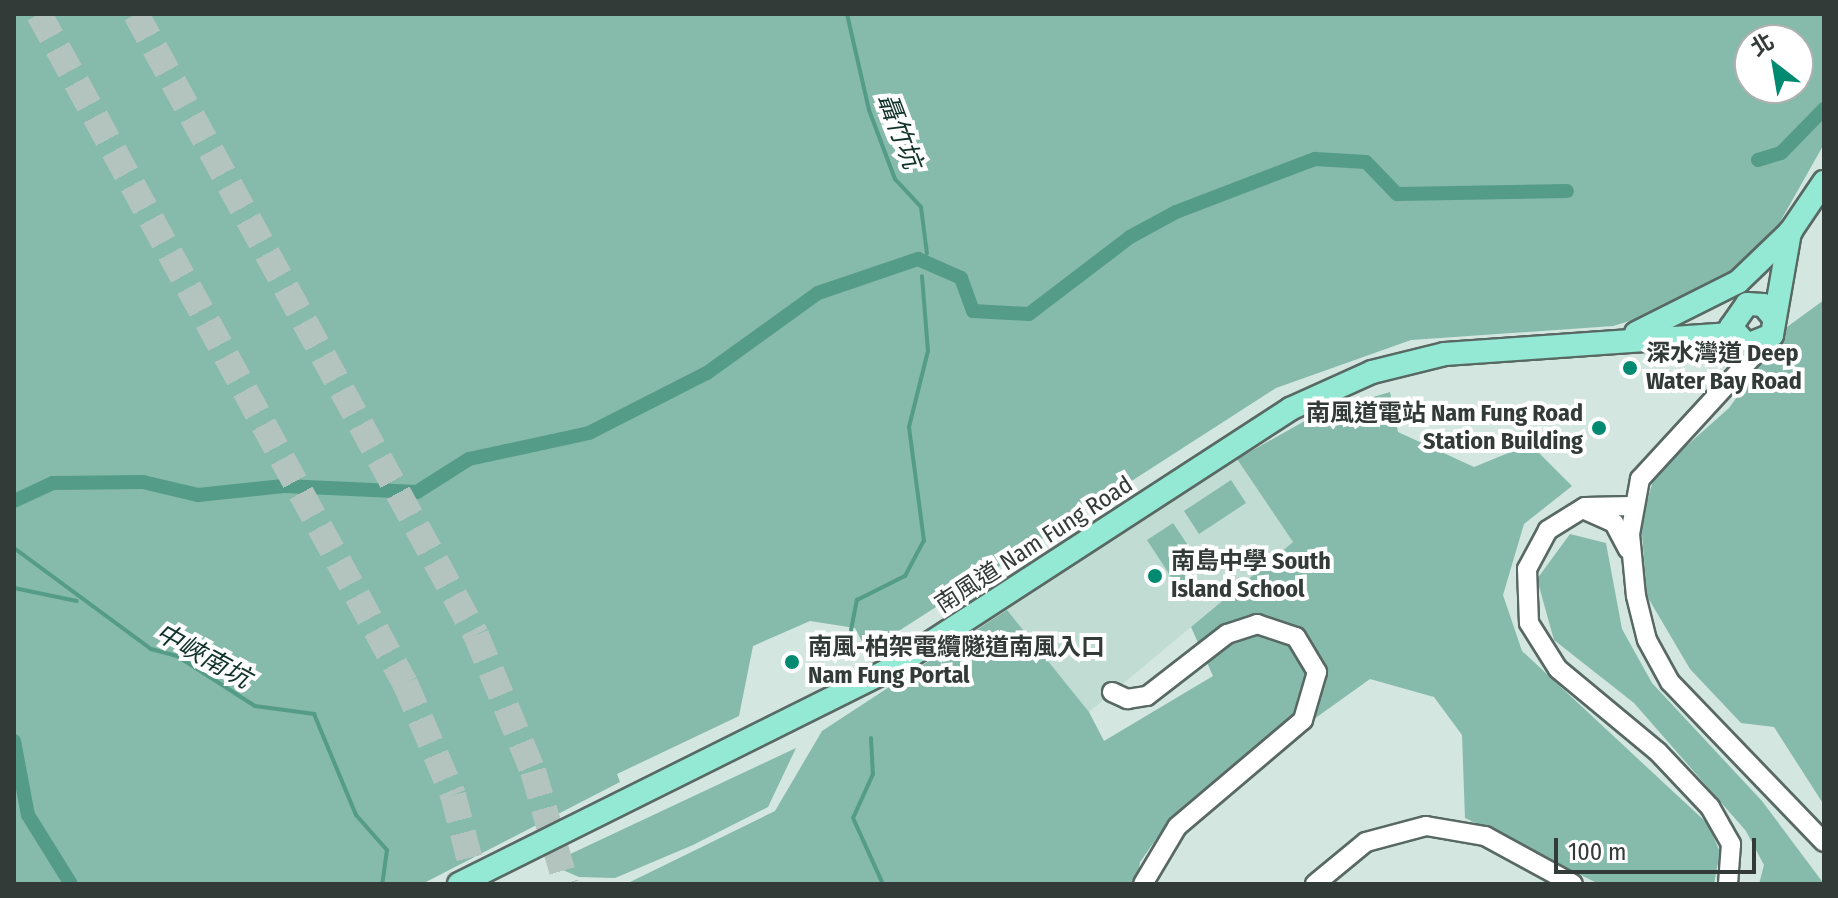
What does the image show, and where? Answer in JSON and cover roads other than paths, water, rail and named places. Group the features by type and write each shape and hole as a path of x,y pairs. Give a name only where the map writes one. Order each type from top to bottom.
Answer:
{"main road":[{"path":"1736,323 1824,182"},
{"path":"1736,323 1751,346 1767,341 1791,231"},
{"path":"1596,344 1710,300 1791,231"},
{"path":"1736,323 1759,304 1774,318"},
{"name":"南風道 Nam Fung Road","path":"459,884 887,671 1290,409 1372,372 1445,354 1660,339 1736,323"}],"street":[{"path":"1718,396 1736,360 1736,323"},
{"path":"1767,341 1718,396 1654,459 1632,506 1631,555 1642,627 1661,669 1824,842"},
{"path":"1632,506 1575,511 1548,530 1530,558 1524,590 1529,623 1558,669 1658,752 1710,807 1731,844 1728,884"},
{"path":"1575,511 1608,518 1631,555"},
{"path":"1112,692 1127,699 1147,696 1227,634 1257,624 1296,637 1317,672 1303,720 1177,827 1143,884"},
{"path":"1315,884 1366,842 1426,826 1485,836 1573,884"}],"waterway":[{"name":"聶竹坑","path":"847,14 869,110 895,179 921,207 927,254"},
{"path":"1758,160 1781,153 1824,109"},
{"path":"14,501 53,483 143,482 198,495 284,486 417,492 469,459 589,433 707,373 818,293 918,259 961,278 973,311 1029,314 1130,237 1176,212 1315,159 1366,162 1397,194 1567,191"},
{"path":"851,630 857,600 905,576 924,541 909,427 928,351 922,276"},
{"name":"中峽南坑","path":"14,548 151,649 177,656 255,706 314,714 356,815 387,850 382,884"},
{"path":"14,588 77,601"},
{"path":"871,738 873,774 853,818 883,884"},
{"path":"14,741 28,815 71,884"}],"tunnel":[{"path":"39,14 405,683 453,795 476,884"},
{"path":"136,14 476,635 533,771 566,884"}],"place":[{"name":"深水灣道 Deep Water Bay Road","path":"1630,368"},
{"name":"南風道電站 Nam Fung Road Station Building","path":"1599,428"},
{"name":"南島中學 South Island School","path":"1155,576"},
{"name":"南風-柏架電纜隧道南風入口 Nam Fung Portal","path":"792,662"}]}
